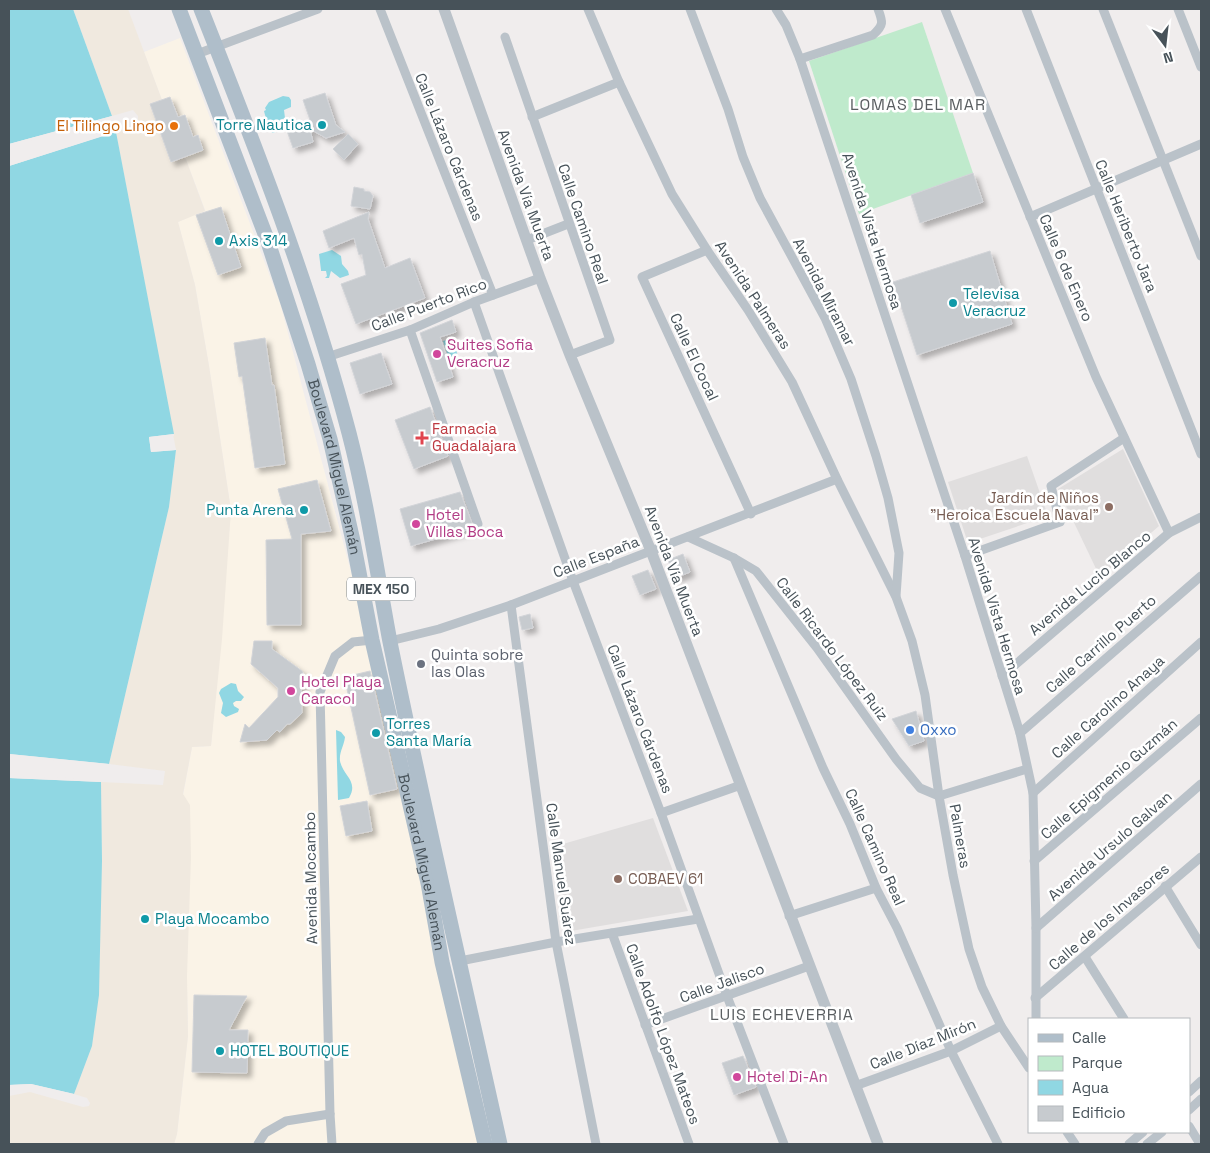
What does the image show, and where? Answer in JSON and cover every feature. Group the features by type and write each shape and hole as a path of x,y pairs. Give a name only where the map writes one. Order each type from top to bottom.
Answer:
{"main road":[{"name":"Boulevard Miguel Alemán","path":"179,9 267,239 308,364 330,439 353,541 372,640 428,882 442,962 484,1144"},
{"name":"Boulevard Miguel Alemán","path":"201,9 291,243 349,434 372,535 390,641 500,1144"}],"street":[{"path":"197,54 318,9"},
{"name":"Calle Lázaro Cárdenas","path":"380,9 493,295"},
{"name":"Avenida Vía Muerta","path":"444,9 540,278 651,551 741,784 808,966 878,1144"},
{"name":"Avenida Palmeras","path":"588,9 619,82 672,194 748,310 792,382 837,480 896,597"},
{"name":"Avenida Miramar","path":"690,9 728,108 743,157 760,198 824,318 851,379 876,456 899,553 896,597"},
{"name":"Avenida Vista Hermosa","path":"776,9 786,24 800,59 965,556 1020,733 1032,793 1036,928 1036,1018"},
{"path":"800,59 873,34 880,29 882,20 878,9"},
{"name":"Calle 6 de Enero","path":"945,9 1096,377 1169,534"},
{"name":"Calle Heriberto Jara","path":"1026,9 1201,454"},
{"path":"1102,9 1201,256"},
{"path":"1178,9 1201,66"},
{"name":"Calle Camino Real","path":"505,37 568,224 610,340 570,355"},
{"path":"532,117 619,82"},
{"path":"1030,217 1201,144"},
{"path":"527,240 568,224"},
{"name":"Calle El Cocal","path":"707,250 642,277 750,514"},
{"name":"Calle Puerto Rico","path":"327,357 410,330 474,302 540,278"},
{"name":"Calle Lázaro Cárdenas","path":"474,302 698,919 784,1144"},
{"path":"410,330 478,524"},
{"path":"965,556 1060,522 1051,486 1124,438"},
{"name":"Calle España","path":"390,641 439,629 511,605 837,480"},
{"name":"Avenida Lucio Blanco","path":"1002,676 1169,534 1201,517"},
{"name":"Calle Ricardo López Ruiz","path":"688,537 734,558 756,571 817,648 896,759 920,788 939,796"},
{"name":"Calle Camino Real","path":"734,558 876,888 897,928 951,1051 998,1144"},
{"name":"Calle Carrillo Puerto","path":"1020,733 1201,576"},
{"name":"Palmeras","path":"896,597 912,641 925,695 939,796 969,949 982,987 1000,1026 1028,1067"},
{"name":"Calle Manuel Suárez","path":"511,605 556,942 596,1144"},
{"name":"Avenida Mocambo","path":"332,1144 320,692 335,656 353,642 372,640"},
{"name":"Calle Carolino Anaya","path":"1032,793 1201,642"},
{"name":"Calle Epigmenio Guzmán","path":"1034,861 1201,718"},
{"path":"939,796 1027,769"},
{"path":"661,813 741,784"},
{"name":"Avenida Ursulo Galvan","path":"1036,928 1201,784"},
{"name":"Calle de los Invasores","path":"1035,998 1201,857"},
{"path":"1165,886 1201,945"},
{"path":"789,916 876,888"},
{"path":"460,961 556,942 698,919"},
{"name":"Calle Adolfo López Mateos","path":"612,933 689,1144"},
{"path":"1085,957 1123,1018"},
{"name":"Calle Jalisco","path":"645,1025 808,966"},
{"name":"Calle Díaz Mirón","path":"855,1086 951,1051 1000,1026"},
{"path":"1190,1091 1201,1081"},
{"path":"1190,1109 1201,1099"},
{"path":"258,1144 265,1133 286,1121 330,1114"},
{"path":"1190,1128 1200,1144"},
{"path":"1068,1133 1075,1144"},
{"path":"1129,1144 1142,1133"},
{"path":"1147,1144 1161,1133"}],"shaded area":[{"path":"180,38 280,303 365,625 481,1144 174,1144 177,1134 188,1035 183,795 192,747 211,746 231,510 195,285 178,222 205,210 185,157 171,162 162,100 144,52"},
{"name":"Jardín de Niños \"Heroica Escuela Naval\"","path":"1123,449 1159,526 1100,577 1058,489"},
{"path":"1027,456 1048,516 968,543 948,482"},
{"name":"COBAEV 61","path":"653,818 688,911 571,931 566,923 556,846"}],"green space":[{"path":"922,22 973,173 859,214 809,61"}],"sand":[{"path":"73,9 128,9 162,100 171,162 185,157 205,211 178,222 195,285 231,510 222,639 211,746 192,747 183,794 190,805 191,857 187,976 188,1036 177,1134 174,1144 9,1144 9,1096 30,1092 83,1107 89,1106 90,1103 87,1098 74,1094 92,1046 102,861 101,782 163,785 165,771 109,764 169,507 176,450 116,132 135,126 138,122 138,116 133,110 112,116"}],"water":[{"path":"9,9 73,9 112,116 9,144"},
{"path":"283,96 289,97 291,107 284,110 285,118 280,120 282,127 280,130 273,133 269,130 264,111 269,102"},
{"path":"116,132 174,434 149,437 151,452 176,450 169,507 109,764 9,754 9,166"},
{"path":"332,250 341,256 342,264 349,275 340,278 331,271 329,278 325,278 327,276 326,271 321,271 319,254"},
{"path":"452,338 458,356 449,359 443,341"},
{"path":"231,683 236,684 238,691 244,697 241,701 233,703 239,709 238,712 226,717 221,713 223,703 219,693 221,689"},
{"path":"336,730 345,737 340,761 352,787 349,798 338,800"},
{"path":"9,778 101,782 102,861 99,995 92,1046 74,1094 31,1084 9,1085"}],"pier":[{"path":"114,116 113,119 9,146 9,144"},
{"path":"115,130 118,131 9,166 9,164"},
{"path":"174,434 174,436 151,439 153,450 176,448 176,450 151,452 149,437"},
{"path":"9,754 112,765 109,767 9,756"},
{"path":"9,776 101,779 103,782 9,778"},
{"path":"31,1084 76,1095 73,1097 30,1086 9,1087 9,1085"}],"building":[{"name":"Torre Nautica","path":"325,93 336,125 345,132 326,138 310,129 313,142 293,148 287,131 311,123 303,100"},
{"name":"El Tilingo Lingo","path":"170,97 178,117 185,115 193,137 198,135 203,150 171,162 150,104"},
{"path":"348,134 358,144 344,160 333,149"},
{"path":"973,173 983,202 920,223 911,195"},
{"path":"354,187 364,189 364,191 370,192 373,196 370,209 351,206"},
{"name":"Axis 314","path":"221,207 241,267 218,275 196,215"},
{"path":"369,212 368,219 385,268 410,258 425,298 356,324 341,284 366,275 362,254 359,255 354,238 329,248 323,231"},
{"name":"Televisa Veracruz","path":"990,251 1012,324 917,355 893,282"},
{"path":"452,320 456,332 440,337 453,377 437,382 420,333"},
{"path":"265,338 272,385 274,385 285,464 255,468 242,376 239,377 234,343"},
{"path":"381,353 392,384 360,394 350,363"},
{"name":"Farmacia Guadalajara","path":"430,407 448,456 414,469 395,420"},
{"path":"317,480 331,531 301,534 301,625 267,625 266,540 292,539 278,489"},
{"path":"460,492 474,528 411,546 400,509"},
{"path":"683,554 690,572 675,578 668,560"},
{"path":"648,570 656,589 640,595 632,576"},
{"path":"530,614 533,628 522,630 519,617"},
{"path":"254,641 272,641 272,649 302,671 307,681 301,688 302,713 290,724 287,724 280,732 277,730 267,740 240,742 245,724 249,728 278,697 278,688 251,664"},
{"name":"Torres Santa María","path":"370,671 397,789 370,795 345,680 349,676"},
{"name":"Oxxo","path":"916,711 924,741 909,746 892,719"},
{"path":"367,801 372,831 346,836 340,806"},
{"name":"HOTEL BOUTIQUE","path":"194,995 247,996 229,1030 248,1030 247,1073 192,1072"},
{"path":"743,1056 756,1087 734,1095 722,1063"}],"place":[{"name":"Torre Nautica","path":"322,125"},
{"name":"El Tilingo Lingo","path":"174,126"},
{"name":"Axis 314","path":"219,241"},
{"name":"Televisa Veracruz","path":"953,303"},
{"name":"Suites Sofia Veracruz","path":"437,354"},
{"name":"Farmacia Guadalajara","path":"422,438"},
{"name":"Jardín de Niños \"Heroica Escuela Naval\"","path":"1109,507"},
{"name":"Punta Arena","path":"304,510"},
{"name":"Hotel Villas Boca","path":"416,524"},
{"name":"Quinta sobre las Olas","path":"421,664"},
{"name":"Hotel Playa Caracol","path":"291,691"},
{"name":"Oxxo","path":"910,730"},
{"name":"Torres Santa María","path":"376,733"},
{"name":"COBAEV 61","path":"618,879"},
{"name":"Playa Mocambo","path":"145,919"},
{"name":"HOTEL BOUTIQUE","path":"220,1051"},
{"name":"Hotel Di-An","path":"737,1077"}],"district":[{"name":"LOMAS DEL MAR","path":"918,104"},
{"name":"LUIS ECHEVERRIA","path":"782,1014"}]}
